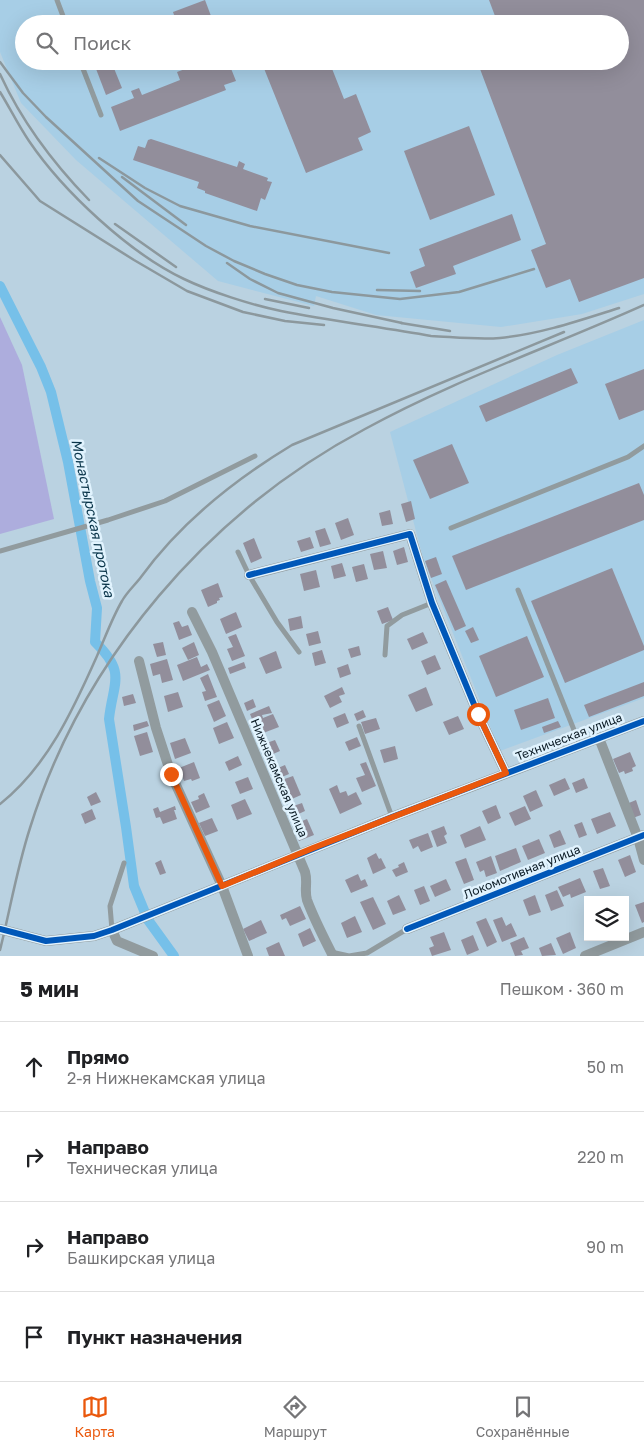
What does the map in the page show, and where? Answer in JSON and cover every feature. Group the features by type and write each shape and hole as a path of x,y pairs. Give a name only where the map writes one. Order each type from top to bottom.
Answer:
{"street":[{"path":"249,575 410,534 432,603 478,714 506,773"},
{"name":"Нижнекамская улица","path":"192,612 212,652 297,855 307,880 305,890 308,901 332,954"},
{"path":"139,661 156,728 171,774 222,886 248,956"},
{"name":"Техническая улица","path":"0,929 46,941 94,936 139,920 392,817 644,720"},
{"path":"599,738 641,837 644,860"},
{"name":"Локомотивная улица","path":"407,929 641,837"},
{"path":"112,930 117,942 153,956"},
{"path":"585,956 644,932"}],"lane":[{"path":"57,0 63,15"},
{"path":"84,70 101,115"},
{"path":"450,528 628,456 644,446"},
{"path":"0,551 108,520 165,501 255,456"},
{"path":"238,552 249,575 277,622 300,652"},
{"path":"518,590 580,745"},
{"path":"385,655 387,626 402,615 432,603"},
{"path":"359,726 392,817"},
{"path":"112,930 110,906 124,864"},
{"path":"332,954 350,956 367,953 407,929"}],"shaded area":[{"path":"0,0 644,0 644,294 582,314 501,327 376,315 316,296 314,306 218,281 76,160 21,103 0,52"},
{"path":"0,317 22,365 54,519 0,534"},
{"path":"644,320 644,698 500,751 423,558 390,432 557,355"}],"building":[{"path":"205,0 211,15 174,15 173,12"},
{"path":"489,0 644,0 644,278 579,302 570,279 546,288 531,250 546,244 480,70 629,70 629,15 495,15"},
{"path":"96,70 115,70 122,88 106,95"},
{"path":"182,70 232,70 236,81 224,85 226,90 120,131 111,107 134,98 131,91 139,88 142,95 180,80 177,72"},
{"path":"265,70 333,70 344,99 356,94 371,132 358,138 363,150 306,173"},
{"path":"469,126 495,195 430,220 404,151"},
{"path":"151,139 237,167 239,161 245,164 243,169 268,178 267,181 272,182 265,200 261,198 257,211 205,193 205,191 197,188 199,182 133,160 138,146 145,148 148,140"},
{"path":"512,214 521,240 453,266 456,274 416,288 410,272 425,266 419,249"},
{"path":"571,368 578,383 486,422 479,406"},
{"path":"644,369 644,410 619,420 605,384"},
{"path":"452,444 469,483 430,499 413,460"},
{"path":"639,483 644,495 644,520 466,590 452,556"},
{"path":"411,501 415,519 406,522 401,504"},
{"path":"390,510 393,524 382,526 379,513"},
{"path":"348,518 354,535 341,540 335,523"},
{"path":"325,528 331,544 320,547 315,531"},
{"path":"310,537 314,548 301,552 297,541"},
{"path":"254,538 262,558 251,563 243,543"},
{"path":"404,547 408,562 397,565 393,551"},
{"path":"383,551 387,568 374,570 370,554"},
{"path":"436,557 442,574 431,578 425,561"},
{"path":"342,563 346,576 334,579 331,566"},
{"path":"364,564 368,579 356,582 352,567"},
{"path":"612,568 644,650 565,683 531,601"},
{"path":"316,570 320,587 304,591 300,574"},
{"path":"446,580 466,626 455,631 435,585"},
{"path":"218,583 223,597 219,598 220,600 217,603 208,607 201,590"},
{"path":"388,607 393,620 382,624 377,611"},
{"path":"236,612 242,627 226,634 220,619"},
{"path":"301,616 303,628 290,631 288,619"},
{"path":"179,621 182,627 188,625 192,635 179,640 173,623"},
{"path":"473,627 479,640 471,643 465,631"},
{"path":"318,631 321,643 309,646 306,634"},
{"path":"423,632 428,643 412,650 407,639"},
{"path":"236,634 245,656 232,661 227,649 233,647 228,637"},
{"path":"527,636 544,677 496,697 479,656"},
{"path":"163,642 166,655 157,657 153,644"},
{"path":"194,642 199,655 188,660 182,648"},
{"path":"359,646 361,655 351,658 348,649"},
{"path":"322,650 326,663 315,666 312,653"},
{"path":"276,651 282,668 266,674 259,658"},
{"path":"435,655 441,669 427,675 421,661"},
{"path":"197,657 201,667 207,664 210,670 183,681 177,665"},
{"path":"167,659 173,680 162,683 160,674 153,676 150,664"},
{"path":"244,662 246,668 230,674 228,668"},
{"path":"348,664 351,674 340,678 337,668"},
{"path":"208,674 217,697 205,701 202,692 206,691 200,678"},
{"path":"644,682 644,696 589,717 584,705"},
{"path":"342,687 345,694 339,696 342,702 330,708 324,696"},
{"path":"426,687 433,705 416,712 408,695"},
{"path":"178,692 183,707 168,712 164,696"},
{"path":"133,694 136,703 124,706 122,697"},
{"path":"548,698 555,718 521,730 514,710"},
{"path":"253,699 256,707 247,711 244,703"},
{"path":"219,700 226,716 214,722 207,705"},
{"path":"269,706 272,713 262,715 263,718 273,714 279,727 258,735 255,726 259,724 257,721 260,719 259,716 252,719 250,714"},
{"path":"363,710 366,717 357,721 354,714"},
{"path":"345,713 349,723 337,728 333,718"},
{"path":"458,716 464,729 449,735 443,722"},
{"path":"376,718 380,729 365,734 361,722"},
{"path":"147,721 149,726 134,731 133,725"},
{"path":"558,721 561,727 544,733 542,727"},
{"path":"227,722 234,738 219,744 213,728"},
{"path":"147,732 153,752 140,756 134,736"},
{"path":"357,737 361,746 349,751 345,742"},
{"path":"185,738 191,753 175,759 170,743"},
{"path":"275,740 280,751 266,757 261,745"},
{"path":"395,746 398,759 384,763 380,750"},
{"path":"630,752 636,766 632,768 633,771 625,774 624,771 619,773 613,759"},
{"path":"238,756 242,765 229,771 225,762"},
{"path":"194,762 200,778 184,781 179,768"},
{"path":"366,762 376,786 362,792 356,778 365,775 360,764"},
{"path":"285,765 289,774 275,780 271,771"},
{"path":"293,776 301,795 285,802 276,782"},
{"path":"248,777 253,789 240,794 235,782"},
{"path":"565,778 570,789 554,796 549,785"},
{"path":"584,778 588,788 576,793 572,783"},
{"path":"337,785 340,793 346,791 348,796 356,792 362,804 340,814 329,789"},
{"path":"536,790 543,806 530,812 523,796"},
{"path":"96,792 101,802 91,806 87,797"},
{"path":"204,793 210,807 196,813 191,802 199,799 198,796"},
{"path":"245,799 252,814 237,820 231,805"},
{"path":"636,800 641,815 630,819 624,805"},
{"path":"302,803 305,811 292,817 288,808"},
{"path":"496,805 501,818 488,824 482,811"},
{"path":"175,806 176,810 174,810 177,819 163,824 160,817 156,818 153,809 158,807 160,812"},
{"path":"525,806 531,819 515,826 509,813"},
{"path":"92,809 96,819 85,824 81,814"},
{"path":"610,812 616,826 597,834 591,819"},
{"path":"212,818 218,831 205,836 199,823"},
{"path":"307,819 314,835 299,841 292,825"},
{"path":"582,822 587,835 579,838 574,825"},
{"path":"444,826 447,834 444,836 447,843 437,847 431,831"},
{"path":"480,826 486,840 465,848 460,835"},
{"path":"560,830 566,844 554,848 549,835"},
{"path":"428,833 433,847 421,852 418,846 413,849 409,840"},
{"path":"539,839 545,853 528,860 522,846"},
{"path":"516,848 521,862 500,871 495,856"},
{"path":"376,853 386,868 373,874 367,858"},
{"path":"630,855 636,872 625,877 618,860"},
{"path":"491,856 497,873 486,877 484,870 480,872 476,862"},
{"path":"466,858 474,880 464,884 455,862"},
{"path":"161,860 166,873 160,875 155,863"},
{"path":"404,862 408,872 396,877 392,870"},
{"path":"603,868 610,886 600,889 593,871"},
{"path":"358,874 361,881 365,879 368,886 351,893 345,880"},
{"path":"580,878 586,892 571,898 570,894 563,897 558,887"},
{"path":"446,879 451,890 435,897 430,886"},
{"path":"424,886 430,901 420,905 414,890"},
{"path":"557,890 564,906 551,911 545,895"},
{"path":"399,895 406,910 393,915 387,901"},
{"path":"535,895 541,912 529,916 523,900"},
{"path":"373,897 386,924 373,930 360,902"},
{"path":"644,902 644,922 642,923 635,905"},
{"path":"300,906 306,919 290,926 286,918 282,920 280,915"},
{"path":"355,916 362,932 347,938 341,923"},
{"path":"502,917 506,926 511,923 517,936 502,942 493,920"},
{"path":"486,918 497,942 487,947 476,922"},
{"path":"261,920 267,933 249,941 243,929"},
{"path":"310,928 316,941 303,947 298,934"},
{"path":"444,932 451,950 432,956 429,948 434,946 430,937"},
{"path":"570,932 576,948 563,954 556,938"},
{"path":"473,935 479,950 467,955 461,940"},
{"path":"524,937 529,948 521,951 523,955 515,956 510,943"},
{"path":"279,942 285,956 269,956 266,948"},
{"path":"551,943 556,955 542,956 539,948"}],"waterway":[{"name":"Монастырская протока","path":"0,286 41,367 51,392 68,462 90,581 97,608 95,642 105,653 115,670 115,687 109,719 134,886 148,920 174,956"}],"railway":[{"path":"0,62 23,93 46,117 138,201 206,246 234,261 265,274 297,285 332,292 400,299 459,292 534,269"},
{"path":"0,74 8,91 39,141 63,172 89,200"},
{"path":"0,92 25,135 43,160 78,200 141,254 184,279 219,293 257,305 300,315 431,336 474,339 500,338 531,333 619,308"},
{"path":"0,155 40,201 187,291 243,312 285,321 324,325"},
{"path":"99,158 145,188 180,206 250,226 389,253"},
{"path":"122,177 186,225"},
{"path":"115,224 176,267"},
{"path":"227,263 250,279 278,293 333,308 402,323"},
{"path":"377,290 420,291"},
{"path":"265,299 309,308"},
{"path":"0,950 25,843 53,765 83,706 118,649 159,596 204,547 254,502 308,463 365,429 468,379 644,305"},
{"path":"401,323 450,331"},
{"path":"0,804 32,773 57,736 78,697 124,598 173,538 229,488 270,458 292,445 564,332"}],"cycle path":[{"path":"249,575 410,534 432,603 478,714 506,773"},
{"path":"0,929 46,941 94,936 392,817 644,721"},
{"path":"407,929 644,835"}],"route":[{"path":"171,774 222,886 313,848 506,773 478,714"}]}
